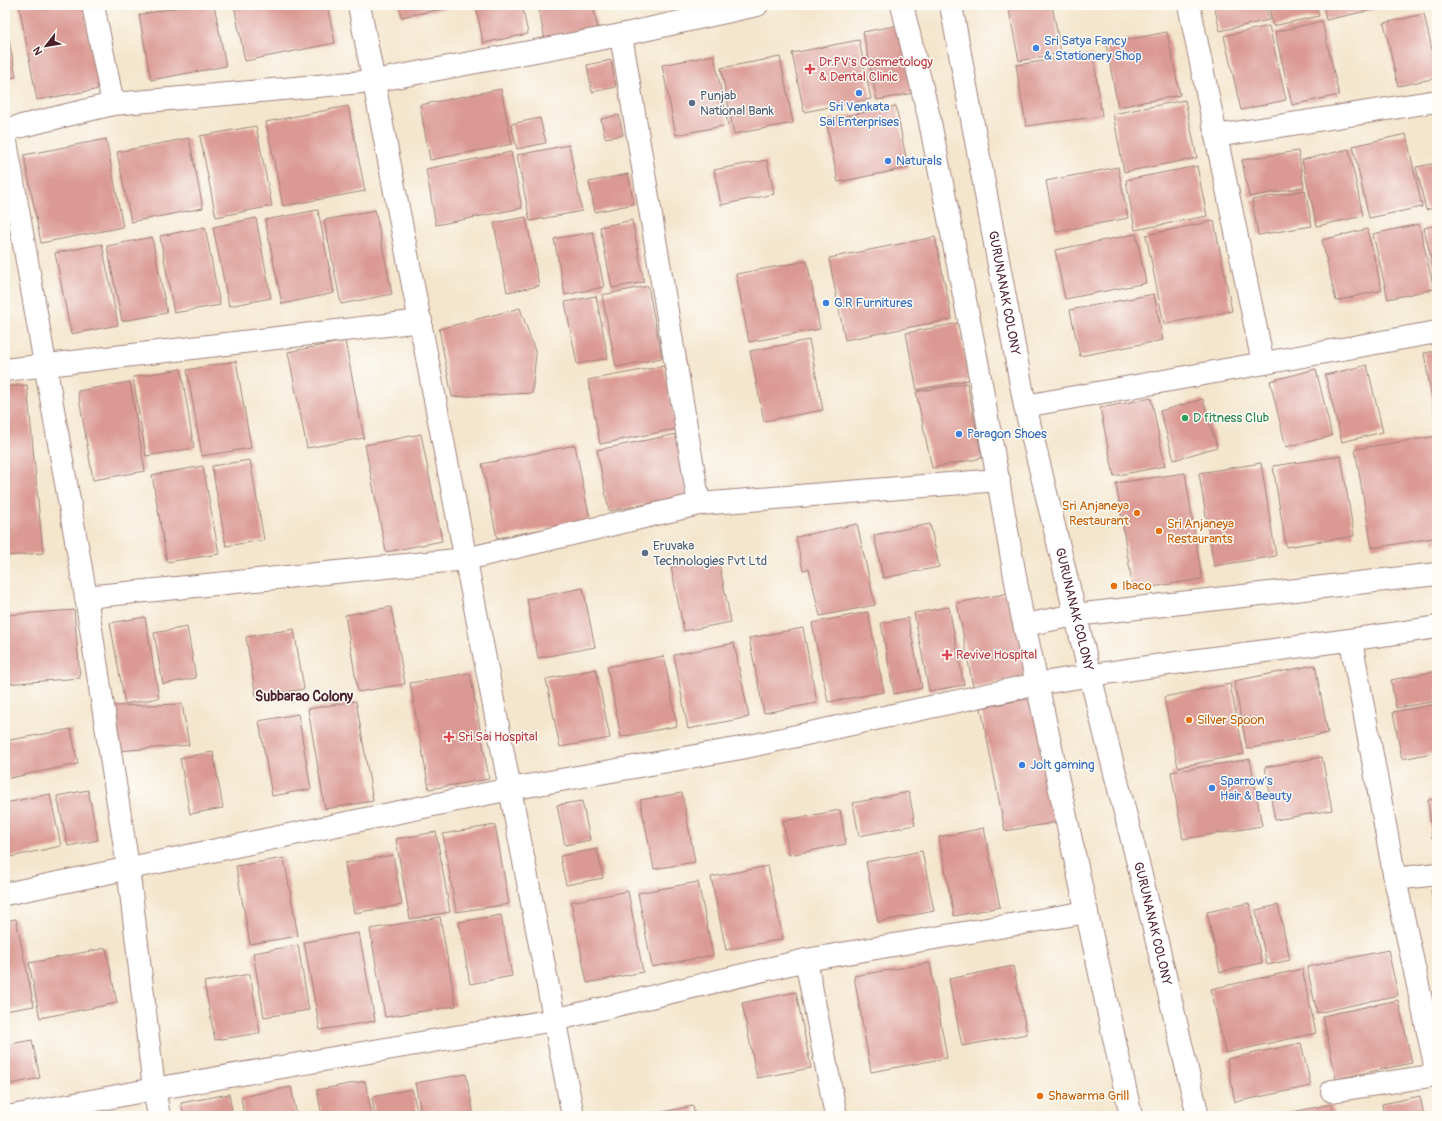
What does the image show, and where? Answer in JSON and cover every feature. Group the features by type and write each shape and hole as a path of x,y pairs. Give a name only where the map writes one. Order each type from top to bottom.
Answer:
{"street":[{"path":"93,5 114,104"},
{"path":"359,5 573,1116"},
{"path":"5,130 114,104 374,81 621,35 756,5"},
{"path":"902,5 929,117 977,361 1037,684 1131,1116"},
{"name":"GURUNANAK COLONY","path":"951,5 1025,406 1075,615 1143,883 1198,1116"},
{"path":"1189,5 1263,363"},
{"path":"621,35 699,504"},
{"path":"1216,136 1437,101"},
{"path":"5,136 86,597 128,867 158,1116"},
{"path":"5,370 421,321"},
{"path":"1025,406 1437,332"},
{"path":"86,597 466,559 699,504 999,480"},
{"path":"1025,625 1075,615 1437,574"},
{"path":"5,894 128,867 510,789 741,748 1037,684 1090,675 1351,641 1437,628"},
{"path":"1332,1091 1437,1075 1395,879 1351,641"},
{"path":"1395,879 1437,874"},
{"path":"12,1116 154,1089 554,1020 806,960 1087,912"},
{"path":"806,960 836,1116"}],"building":[{"path":"19,5 84,5 100,89 37,100"},
{"path":"142,5 161,5 161,6 143,9"},
{"path":"190,5 214,5 226,66 151,80 139,15"},
{"path":"234,5 327,5 335,43 245,61"},
{"path":"399,5 453,5 453,7 401,17"},
{"path":"476,5 522,5 528,34 483,43"},
{"path":"538,5 593,5 598,30 545,40"},
{"path":"1008,5 1052,5 1061,53 1019,61"},
{"path":"1214,5 1265,5 1269,20 1220,31"},
{"path":"1268,5 1316,5 1319,16 1273,26"},
{"path":"1323,5 1375,5 1376,9 1326,20"},
{"path":"1424,14 1437,78 1398,86 1384,23"},
{"path":"5,20 16,77 5,79"},
{"path":"1322,21 1339,95 1292,105 1275,32"},
{"path":"900,25 914,93 877,100 863,32"},
{"path":"1269,26 1286,100 1241,110 1224,36"},
{"path":"1167,32 1180,95 1118,107 1106,44"},
{"path":"859,40 871,99 804,112 792,53"},
{"path":"1093,54 1102,116 1026,126 1016,65"},
{"path":"714,55 728,125 676,135 662,65"},
{"path":"780,57 793,123 734,134 721,68"},
{"path":"611,60 616,87 592,92 587,65"},
{"path":"501,89 512,144 430,160 420,105"},
{"path":"1185,100 1197,158 1124,172 1113,114"},
{"path":"348,106 365,191 283,206 266,122"},
{"path":"896,106 908,168 838,182 826,120"},
{"path":"619,115 623,135 605,138 601,119"},
{"path":"540,118 546,143 517,149 511,124"},
{"path":"256,126 272,206 216,217 200,136"},
{"path":"1406,134 1422,207 1369,218 1353,146"},
{"path":"189,138 203,208 131,222 117,152"},
{"path":"106,139 123,227 41,243 24,155"},
{"path":"569,145 582,211 530,221 517,155"},
{"path":"1349,149 1363,216 1317,226 1302,160"},
{"path":"1298,151 1304,187 1249,197 1242,160"},
{"path":"511,152 522,208 436,225 426,169"},
{"path":"767,160 774,194 721,205 714,170"},
{"path":"1437,163 1437,207 1426,210 1416,167"},
{"path":"1197,166 1207,216 1135,230 1126,180"},
{"path":"1118,167 1128,218 1056,232 1046,181"},
{"path":"628,174 634,204 595,212 589,182"},
{"path":"1305,190 1312,226 1258,235 1252,200"},
{"path":"318,210 334,293 282,304 265,220"},
{"path":"375,210 392,294 341,304 324,220"},
{"path":"526,217 539,286 507,292 494,223"},
{"path":"256,218 271,298 229,306 213,227"},
{"path":"632,220 644,282 612,288 600,227"},
{"path":"1214,221 1232,311 1164,324 1146,235"},
{"path":"1419,224 1434,289 1388,299 1373,234"},
{"path":"1437,225 1437,281 1436,281 1424,228"},
{"path":"205,227 220,305 174,313 160,236"},
{"path":"1367,229 1382,290 1336,301 1322,240"},
{"path":"593,232 604,287 565,295 554,239"},
{"path":"1136,234 1146,283 1065,299 1055,250"},
{"path":"152,237 167,313 122,321 107,246"},
{"path":"935,237 952,319 845,340 829,258"},
{"path":"102,244 118,325 71,334 55,253"},
{"path":"807,261 820,329 749,342 736,274"},
{"path":"648,286 662,358 616,367 602,295"},
{"path":"1154,294 1163,340 1080,356 1070,310"},
{"path":"596,296 608,358 577,364 565,302"},
{"path":"520,308 536,354 532,393 452,397 439,329"},
{"path":"5,319 9,335 5,336"},
{"path":"958,323 969,380 917,390 906,333"},
{"path":"809,340 823,410 764,421 750,351"},
{"path":"345,341 364,438 307,448 288,352"},
{"path":"1437,351 1437,416 1435,416 1424,353"},
{"path":"236,361 251,448 202,456 187,370"},
{"path":"1367,365 1383,432 1342,442 1325,375"},
{"path":"664,366 676,429 600,444 588,380"},
{"path":"181,369 194,448 146,456 133,377"},
{"path":"1316,369 1332,436 1286,447 1270,381"},
{"path":"130,382 145,471 93,480 78,391"},
{"path":"967,383 982,458 932,468 916,392"},
{"path":"27,385 43,553 5,556 5,387"},
{"path":"1151,398 1165,466 1114,476 1100,408"},
{"path":"1203,399 1217,447 1174,460 1160,411"},
{"path":"421,434 442,541 386,552 365,445"},
{"path":"677,434 689,496 609,511 597,450"},
{"path":"1437,436 1437,543 1433,543 1433,538 1372,548 1355,449"},
{"path":"575,445 590,520 497,538 482,464"},
{"path":"1341,456 1354,536 1286,547 1273,466"},
{"path":"250,460 264,540 226,546 212,466"},
{"path":"1261,463 1276,556 1214,566 1199,473"},
{"path":"203,466 219,554 167,562 152,475"},
{"name":"Sri Anjaneya Restaurants","path":"1185,473 1202,579 1133,590 1116,483"},
{"path":"857,524 875,605 820,616 809,569 803,570 796,537"},
{"path":"930,524 939,567 883,578 874,535"},
{"path":"718,558 731,622 684,631 671,567"},
{"path":"583,588 595,647 538,658 527,599"},
{"path":"1015,592 1032,676 973,687 957,603"},
{"path":"391,607 405,684 358,692 345,615"},
{"path":"949,607 964,685 929,691 914,613"},
{"path":"74,610 80,678 5,684 5,615"},
{"path":"868,612 884,692 828,702 812,623"},
{"path":"145,617 159,698 125,704 110,623"},
{"path":"908,618 922,688 894,694 881,623"},
{"path":"187,627 196,678 163,684 154,633"},
{"path":"803,628 817,703 764,713 749,638"},
{"path":"294,629 304,689 256,697 246,637"},
{"path":"734,643 749,717 688,729 674,655"},
{"path":"664,656 677,726 621,737 607,667"},
{"path":"1315,665 1328,733 1247,749 1234,681"},
{"path":"596,669 610,738 560,747 546,679"},
{"path":"1437,671 1437,701 1396,708 1391,680"},
{"path":"470,673 489,779 429,789 410,683"},
{"path":"1230,684 1244,754 1178,767 1164,697"},
{"name":"Jolt gaming","path":"1036,697 1064,821 1005,831 981,708"},
{"path":"356,701 373,801 325,809 308,709"},
{"path":"182,704 189,745 119,751 114,706"},
{"path":"1437,704 1437,752 1402,759 1393,712"},
{"path":"298,714 311,789 272,796 259,721"},
{"path":"71,729 78,764 5,779 5,741"},
{"path":"213,752 223,808 190,814 180,758"},
{"path":"1322,757 1332,810 1275,820 1265,767"},
{"path":"1250,759 1262,826 1183,839 1171,772"},
{"path":"88,790 98,840 68,846 57,796"},
{"path":"909,792 915,825 859,836 853,803"},
{"path":"682,793 695,862 654,869 640,800"},
{"path":"50,794 61,846 10,857 5,830 5,803"},
{"path":"1437,799 1437,838 1432,838 1428,800"},
{"path":"582,801 590,840 565,845 557,805"},
{"path":"840,810 846,844 789,855 783,821"},
{"path":"495,825 509,904 456,912 443,834"},
{"path":"984,828 1000,907 954,916 939,837"},
{"path":"436,832 450,912 410,919 396,839"},
{"path":"597,849 603,878 566,885 560,856"},
{"path":"922,851 934,911 878,922 866,862"},
{"path":"393,855 402,905 354,913 345,863"},
{"path":"284,858 298,936 250,944 236,866"},
{"path":"768,866 783,939 726,950 711,877"},
{"path":"698,882 713,955 652,967 638,893"},
{"path":"1437,889 1437,929 1436,929 1431,890"},
{"path":"628,891 643,972 587,983 571,902"},
{"path":"1249,903 1262,963 1220,972 1207,912"},
{"path":"1278,905 1290,960 1267,965 1256,910"},
{"path":"501,915 512,976 470,984 459,922"},
{"path":"440,917 456,1006 385,1017 370,929"},
{"path":"16,919 34,1006 5,1011 5,921"},
{"path":"359,933 375,1021 320,1030 304,942"},
{"path":"298,945 309,1010 264,1017 253,953"},
{"path":"106,948 117,1003 40,1018 29,963"},
{"path":"1388,950 1398,995 1317,1013 1307,967"},
{"path":"930,963 947,1058 871,1072 854,976"},
{"path":"1013,966 1027,1034 962,1046 949,979"},
{"path":"1302,969 1316,1033 1225,1053 1211,989"},
{"path":"250,974 260,1033 215,1040 204,982"},
{"path":"796,992 811,1068 757,1078 742,1003"},
{"path":"1398,1000 1412,1063 1336,1079 1323,1016"},
{"path":"32,1040 40,1078 5,1085 5,1045"},
{"path":"1301,1043 1311,1086 1235,1102 1227,1059"},
{"path":"466,1074 474,1116 422,1116 415,1083"},
{"path":"365,1081 372,1116 322,1116 317,1090"},
{"path":"291,1087 297,1116 244,1116 241,1097"},
{"path":"412,1089 418,1116 375,1116 372,1097"},
{"path":"229,1094 233,1116 184,1116 181,1103"},
{"path":"1420,1096 1424,1116 1384,1116 1382,1104"},
{"path":"1332,1104 1334,1116 1278,1116 1278,1115"},
{"path":"693,1106 695,1116 646,1116 646,1115"}],"place":[{"name":"Sri Satya Fancy & Stationery Shop","path":"1036,48"},
{"name":"Dr.PV's Cosmetology & Dental Clinic","path":"810,69"},
{"name":"Sri Venkata Sai Enterprises","path":"859,93"},
{"name":"Punjab National Bank","path":"692,103"},
{"name":"Naturals","path":"888,161"},
{"name":"G.R Furnitures","path":"826,303"},
{"name":"D fitness Club","path":"1185,418"},
{"name":"Paragon Shoes","path":"959,434"},
{"name":"Sri Anjaneya Restaurant","path":"1137,513"},
{"name":"Sri Anjaneya Restaurants","path":"1159,531"},
{"name":"Eruvaka Technologies Pvt Ltd","path":"645,553"},
{"name":"Ibaco","path":"1114,586"},
{"name":"Revive Hospital","path":"947,655"},
{"name":"Silver Spoon","path":"1189,720"},
{"name":"Sri Sai Hospital","path":"449,737"},
{"name":"Jolt gaming","path":"1022,765"},
{"name":"Sparrow's Hair & Beauty","path":"1212,788"},
{"name":"Shawarma Grill","path":"1040,1096"}],"district":[{"name":"Subbarao Colony","path":"304,696"}]}
